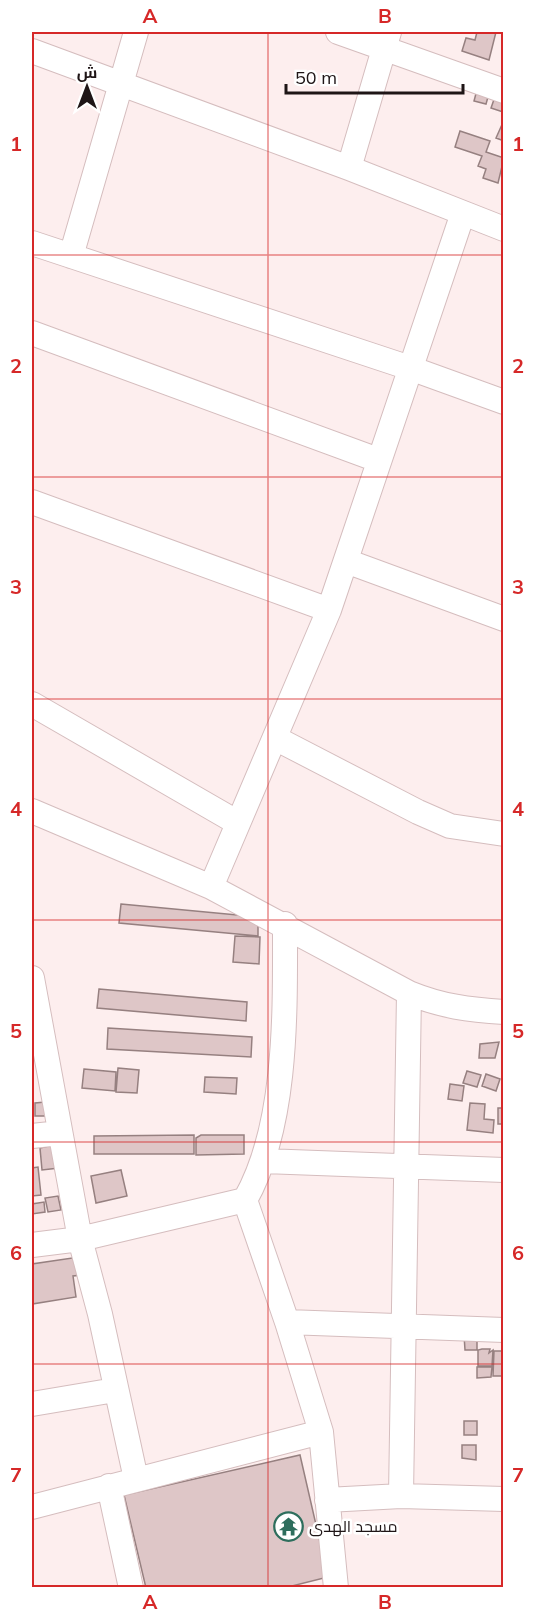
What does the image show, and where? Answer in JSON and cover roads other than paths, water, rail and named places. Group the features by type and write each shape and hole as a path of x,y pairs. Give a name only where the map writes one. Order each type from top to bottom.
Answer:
{"street":[{"path":"71,256 136,32"},
{"path":"338,32 386,40 504,92"},
{"path":"349,168 386,40"},
{"path":"32,51 349,168 504,229"},
{"path":"211,887 328,610 463,213"},
{"path":"32,243 410,368 504,402"},
{"path":"32,333 378,460"},
{"path":"32,502 328,610"},
{"path":"346,561 504,619"},
{"path":"32,704 238,823"},
{"path":"275,738 418,812 450,826 504,834"},
{"path":"32,811 211,887 285,924 409,993 450,1007 504,1012"},
{"path":"285,924 285,1021 277,1090 264,1161 245,1200 287,1322 321,1432 336,1587"},
{"path":"32,978 80,1239 100,1314 136,1479"},
{"path":"400,1496 409,993"},
{"path":"32,1136 60,1133"},
{"path":"264,1161 504,1170"},
{"path":"32,1245 80,1239 245,1200"},
{"path":"287,1322 504,1330"},
{"path":"32,1404 115,1390"},
{"path":"32,1507 321,1432"},
{"path":"109,1486 131,1587"},
{"path":"327,1500 400,1496 504,1499"}],"place":[{"name":"مسجد الهدى","path":"288,1526"}]}
